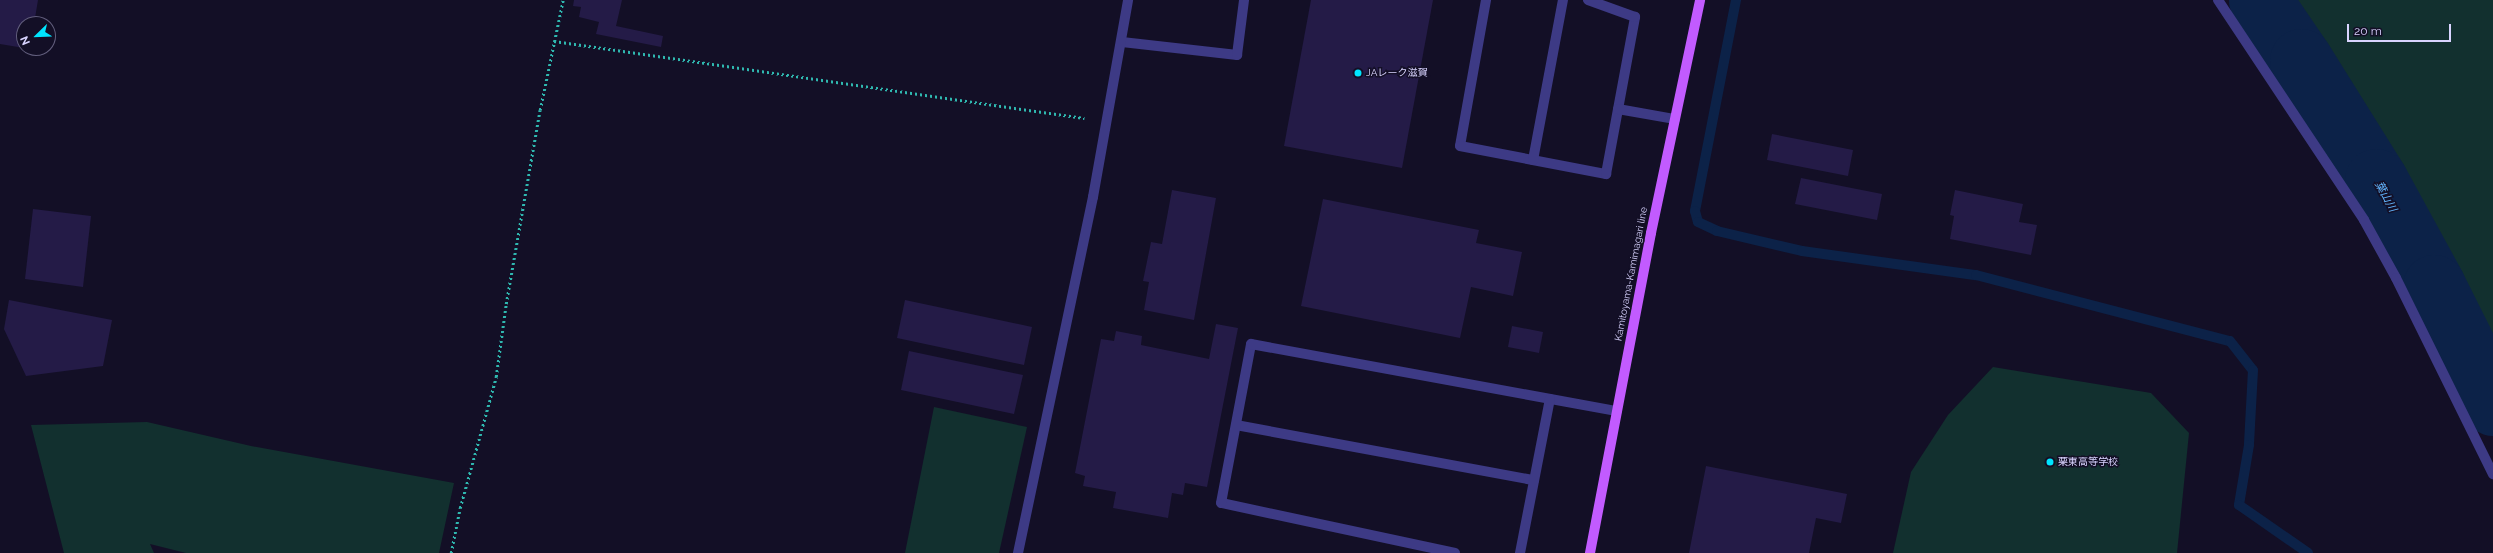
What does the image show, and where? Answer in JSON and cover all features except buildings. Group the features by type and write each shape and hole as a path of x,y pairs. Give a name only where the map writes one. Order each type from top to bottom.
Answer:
{"main road":[{"name":"Kamitoyama-Kamimagari line","path":"1590,553 1675,119 1700,0"}],"street":[{"path":"1018,553 1107,121 1122,42 1128,0"},
{"path":"1122,42 1237,55 1244,0"},
{"path":"1486,0 1460,146 1606,174 1635,17 1588,0"},
{"path":"1533,160 1563,0"},
{"path":"2218,0 2364,220 2396,278 2493,474"},
{"path":"1618,109 1675,119"},
{"path":"1455,553 1221,504 1251,344 1617,411"},
{"path":"1520,553 1550,399"},
{"path":"1236,425 1534,480"}],"path":[{"path":"451,553 460,508 496,377 506,304 554,40 563,0"},
{"path":"554,40 1107,121"}],"green space":[{"path":"2290,0 2493,0 2493,358 2446,265 2330,56"},
{"name":"栗東高等学校","path":"1993,367 2151,393 2189,433 2177,553 1893,553 1911,472 1948,415"},
{"path":"934,407 1027,427 999,553 905,553"},
{"path":"147,422 251,446 454,483 439,553 186,553 150,544 154,553 64,553 31,425"}],"waterway":[{"path":"1736,0 1695,211 1698,222 1717,231 1802,251 1976,275 2230,341 2253,370 2249,445 2239,505 2308,553"},
{"name":"葉山川","path":"2260,0 2301,60 2376,180 2434,286 2493,404"}],"place":[{"name":"JAレーク滋賀","path":"1358,73"},
{"name":"栗東高等学校","path":"2050,462"}]}
